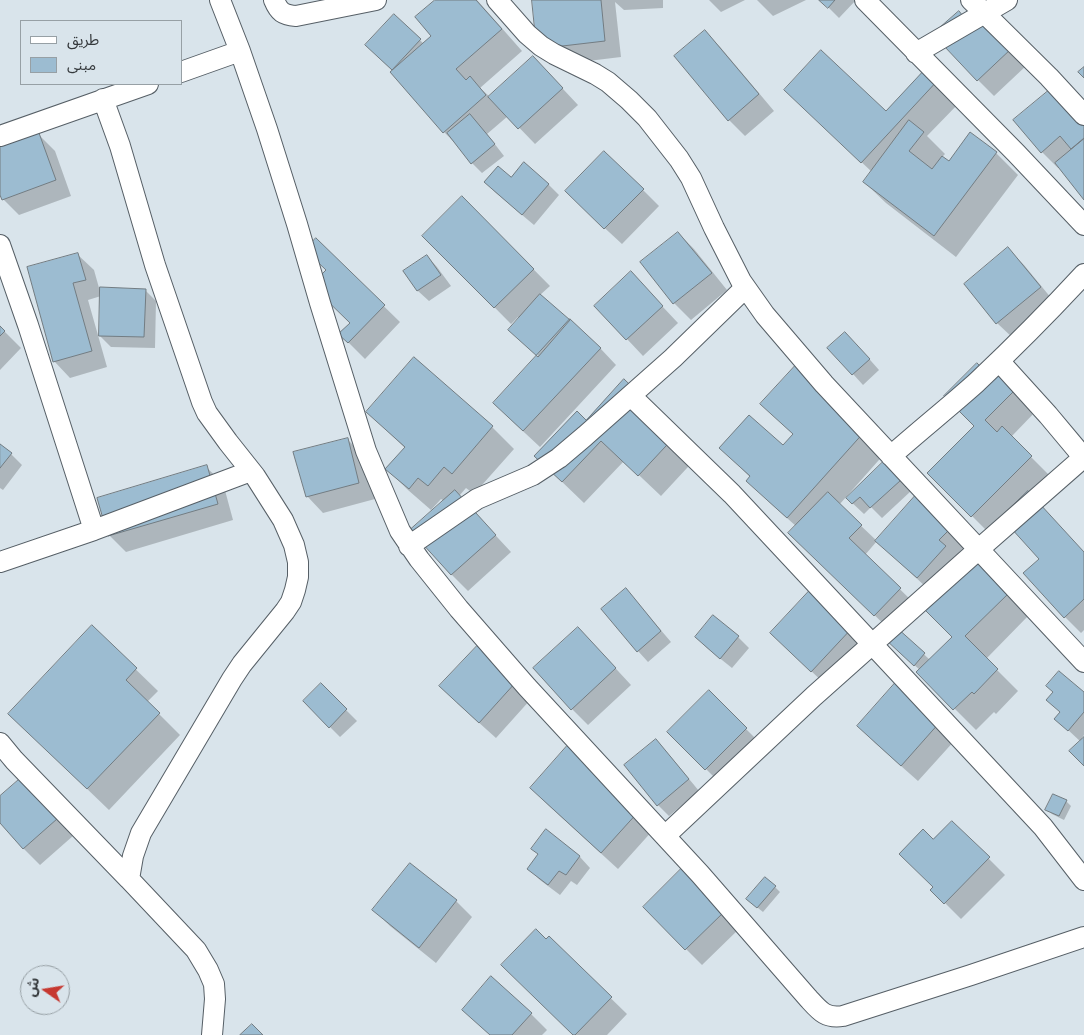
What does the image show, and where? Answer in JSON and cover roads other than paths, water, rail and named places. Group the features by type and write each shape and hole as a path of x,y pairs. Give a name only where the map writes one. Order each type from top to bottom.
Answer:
{"street":[{"path":"220,0 267,129 366,450 400,530 409,546 459,609 521,680 700,874 817,1008 822,1013 833,1017 843,1016 1084,937"},
{"path":"274,0 282,14 296,16 376,0"},
{"path":"497,0 527,34 541,46 608,82 646,118 666,142 691,178 745,288 765,315 824,384 1084,662"},
{"path":"865,0 1084,225"},
{"path":"916,52 978,7 1007,0"},
{"path":"978,7 1049,77 1084,115"},
{"path":"182,72 240,51"},
{"path":"0,136 145,85"},
{"path":"103,100 120,146 155,264 202,402 218,430 251,471 283,520 294,545 298,562 295,590 291,602 242,664 141,833 136,845 129,879"},
{"path":"0,245 28,325 94,530"},
{"path":"891,456 999,361 1048,313 1084,274"},
{"path":"409,546 476,499 533,475 559,458 673,358 745,288"},
{"path":"665,836 814,696 1084,457 999,361"},
{"path":"631,396 732,494 1043,827 1084,880"},
{"path":"0,562 94,530 251,471"},
{"path":"0,743 14,760 196,950 214,984 215,999 212,1035"}]}
